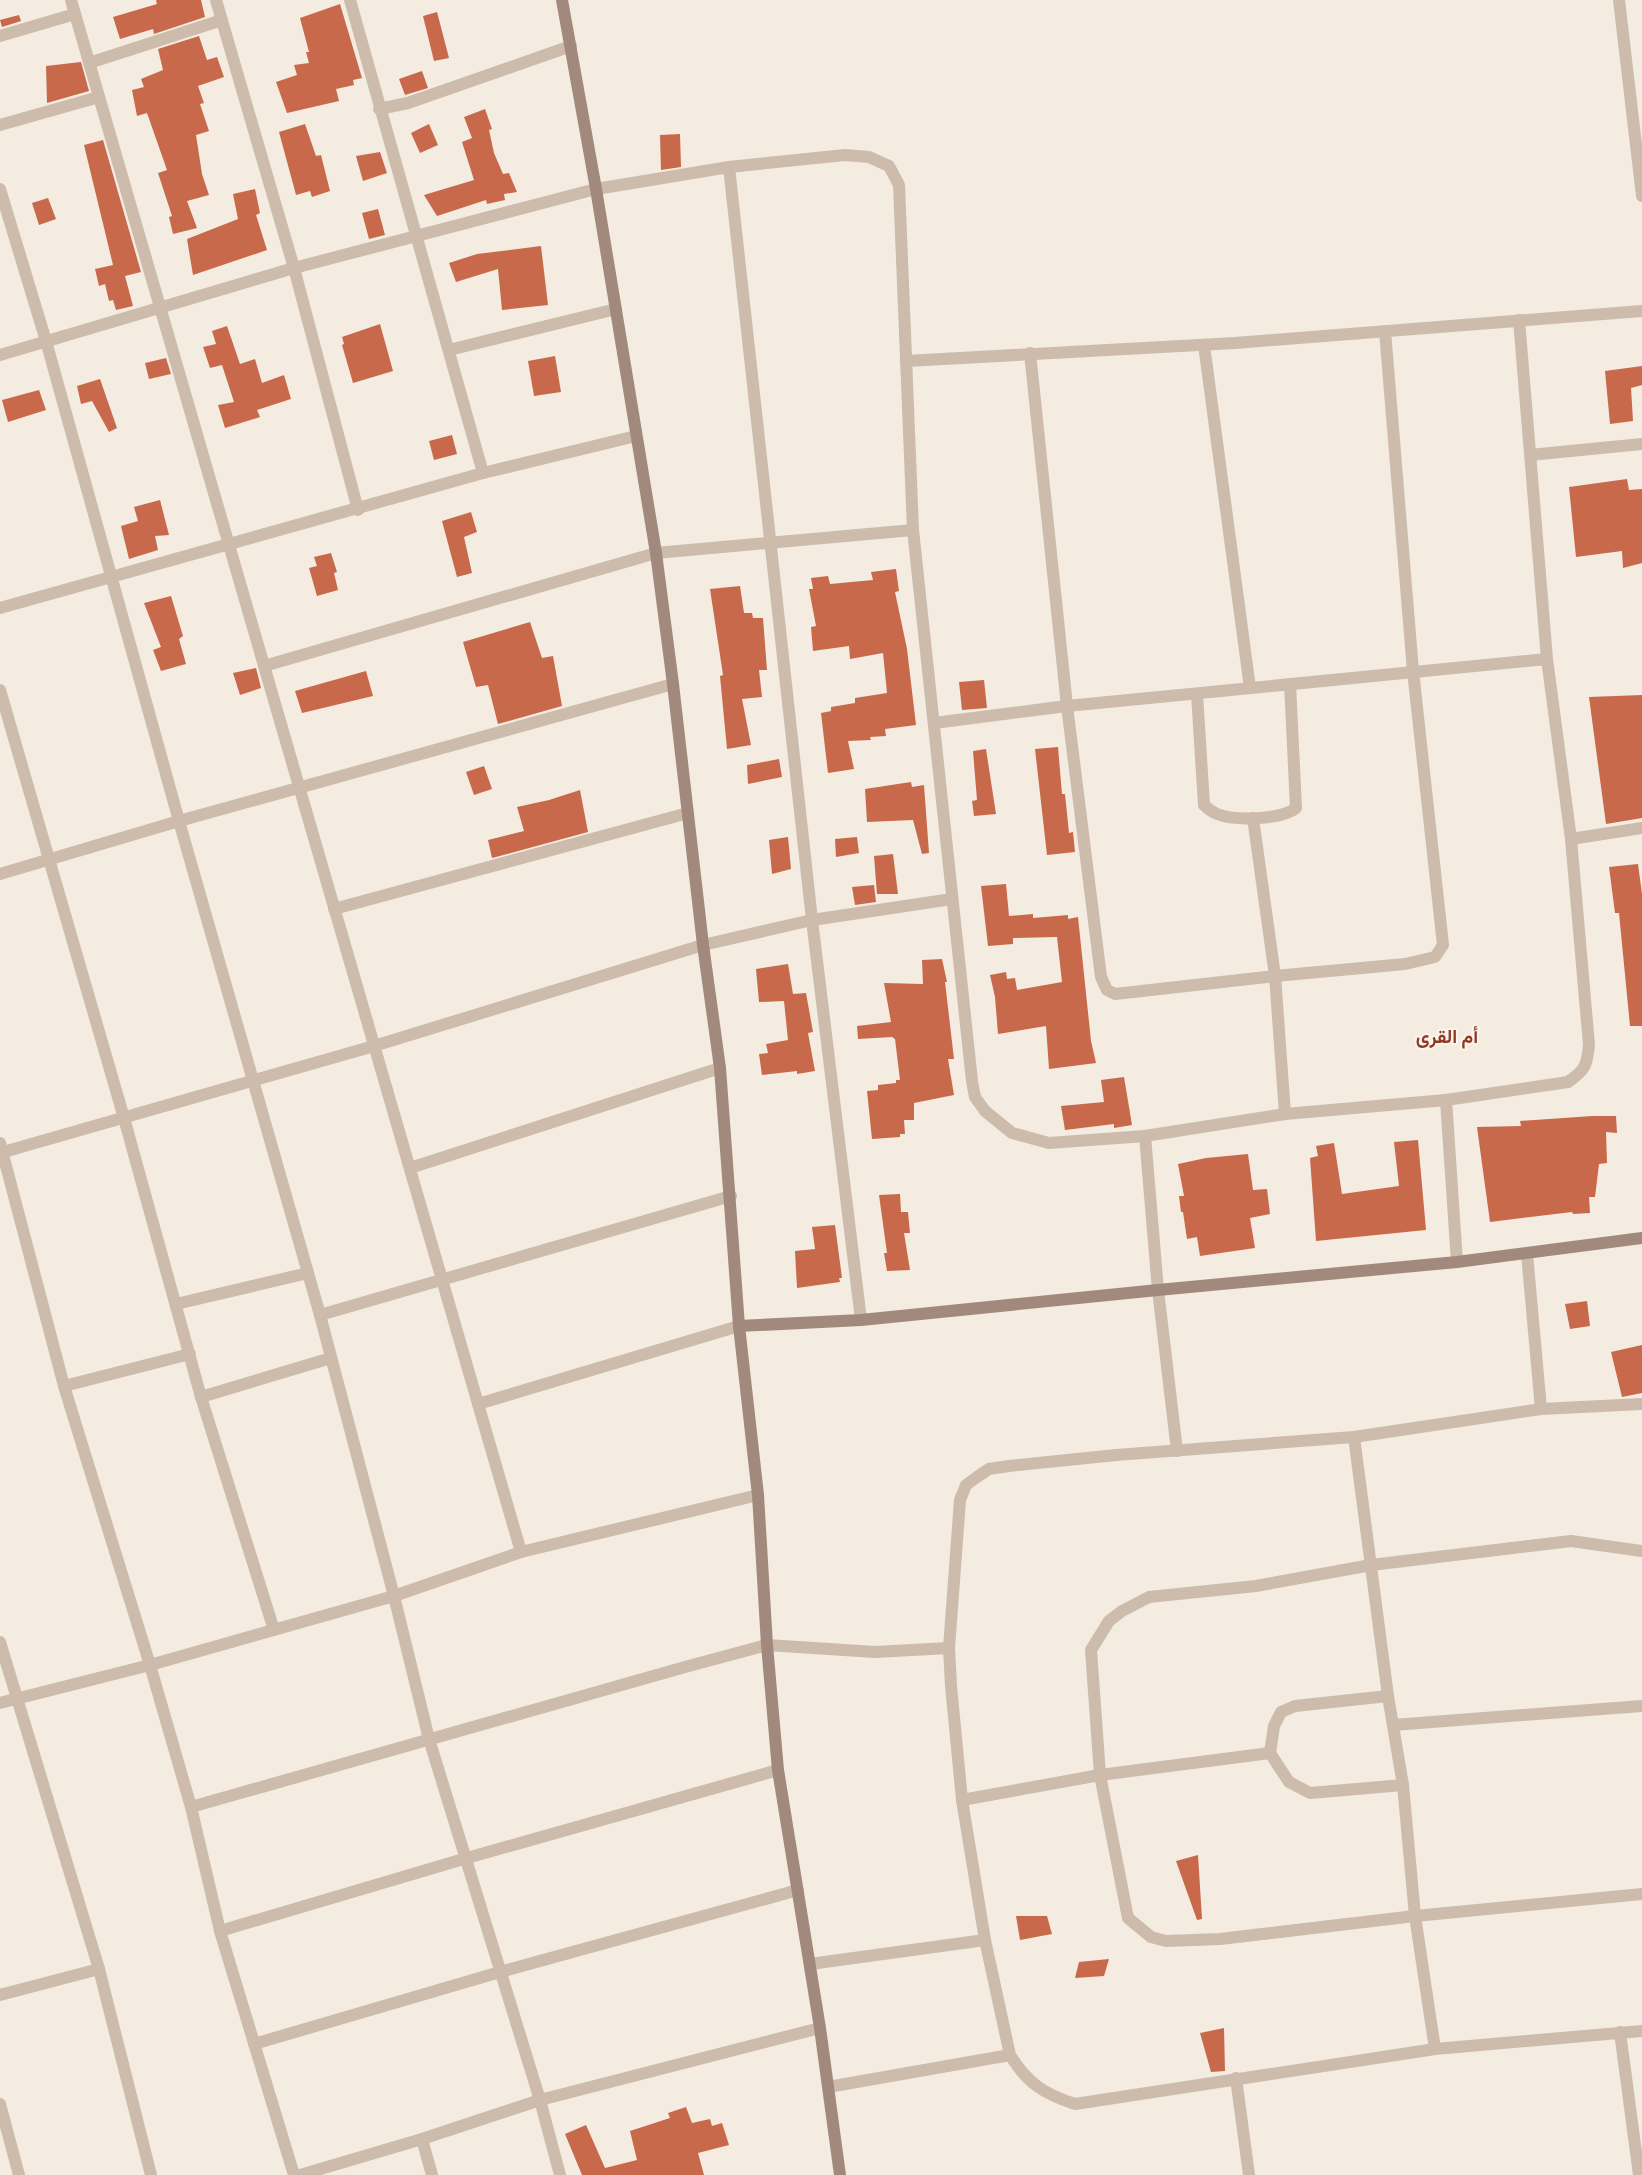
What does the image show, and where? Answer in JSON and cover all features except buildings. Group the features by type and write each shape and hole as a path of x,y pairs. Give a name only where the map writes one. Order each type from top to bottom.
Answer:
{"street":[{"path":"71,0 521,1552"},
{"path":"216,0 294,268 358,510"},
{"path":"350,0 415,238 449,350 483,474"},
{"path":"562,0 596,189 656,553 673,684 720,1068 731,1196 739,1326 758,1495 767,1646 778,1770 820,2028 840,2175"},
{"path":"1619,0 1639,145 1642,196"},
{"path":"0,36 75,14"},
{"path":"89,63 222,20"},
{"path":"380,109 408,104 570,46"},
{"path":"0,125 99,97"},
{"path":"0,355 294,268 415,238 596,189 729,167 845,155 869,157 889,166 899,184 913,530 972,1081 975,1097 980,1105 1012,1132 1049,1143 1145,1136 1285,1114 1446,1100 1568,1082 1583,1072 1588,1060 1589,1045 1571,839 1547,659 1519,320"},
{"path":"729,167 812,920 860,1320"},
{"path":"0,189 46,341 179,821 320,1315 394,1596 429,1739 540,2100 560,2175"},
{"path":"449,350 616,309"},
{"path":"906,361 1030,352 1204,345 1642,311"},
{"path":"1030,352 1067,706 1101,977 1107,990 1115,994 1423,962 1435,957 1443,945 1413,671 1385,331"},
{"path":"1204,345 1250,688"},
{"path":"0,608 483,474 636,436"},
{"path":"1530,455 1642,444"},
{"path":"264,666 656,553 913,530"},
{"path":"934,723 1067,706 1547,659"},
{"path":"0,874 179,821 673,684"},
{"path":"1197,694 1204,805 1214,813 1224,816 1253,818 1289,813 1296,808 1290,684"},
{"path":"0,690 50,859 202,1397 274,1630"},
{"path":"334,909 688,813"},
{"path":"1253,818 1275,976 1285,1114"},
{"path":"1571,839 1642,828"},
{"path":"294,2175 220,1931 190,1807 150,1665 64,1386 1,1150 124,1118 374,1046 704,945 812,920 952,899"},
{"path":"410,1168 720,1068"},
{"path":"1446,1100 1458,1262"},
{"path":"1145,1136 1158,1290 1176,1451"},
{"path":"320,1315 731,1196"},
{"path":"478,1404 739,1326 860,1320 1458,1262 1642,1238"},
{"path":"1527,1254 1541,1409"},
{"path":"176,1304 308,1273"},
{"path":"64,1386 190,1354"},
{"path":"202,1397 331,1358"},
{"path":"1642,1404 1541,1409 1354,1437 1176,1451 989,1469 966,1485 960,1500 949,1648 962,1800 985,1940 1010,2055 1019,2070 1050,2096 1075,2104 1435,2049 1642,2030"},
{"path":"1354,1437 1388,1696 1403,1785 1415,1916 1435,2049"},
{"path":"0,1703 150,1665 394,1596 521,1552 758,1495"},
{"path":"1642,1551 1570,1541 1371,1564 1256,1586 1149,1597 1122,1611 1109,1621 1091,1650 1100,1775 1128,1918 1151,1937 1166,1941 1220,1939 1415,1916 1642,1894"},
{"path":"0,1642 99,1969 151,2175"},
{"path":"190,1807 767,1646 875,1652 949,1648"},
{"path":"1388,1696 1295,1706 1281,1712 1274,1726 1270,1753 1289,1782 1310,1793 1403,1785"},
{"path":"1393,1726 1642,1706"},
{"path":"962,1800 1100,1775 1270,1753"},
{"path":"220,1931 467,1858 778,1770"},
{"path":"254,2044 500,1972 798,1890"},
{"path":"810,1964 985,1940"},
{"path":"0,1995 99,1969"},
{"path":"300,2175 422,2139 540,2100 820,2028"},
{"path":"1620,2032 1638,2175"},
{"path":"828,2087 1010,2055"},
{"path":"1236,2078 1249,2175"},
{"path":"0,2104 19,2175"},
{"path":"422,2139 432,2175"}],"district":[{"name":"أم القرى","path":"1447,1036"}]}
